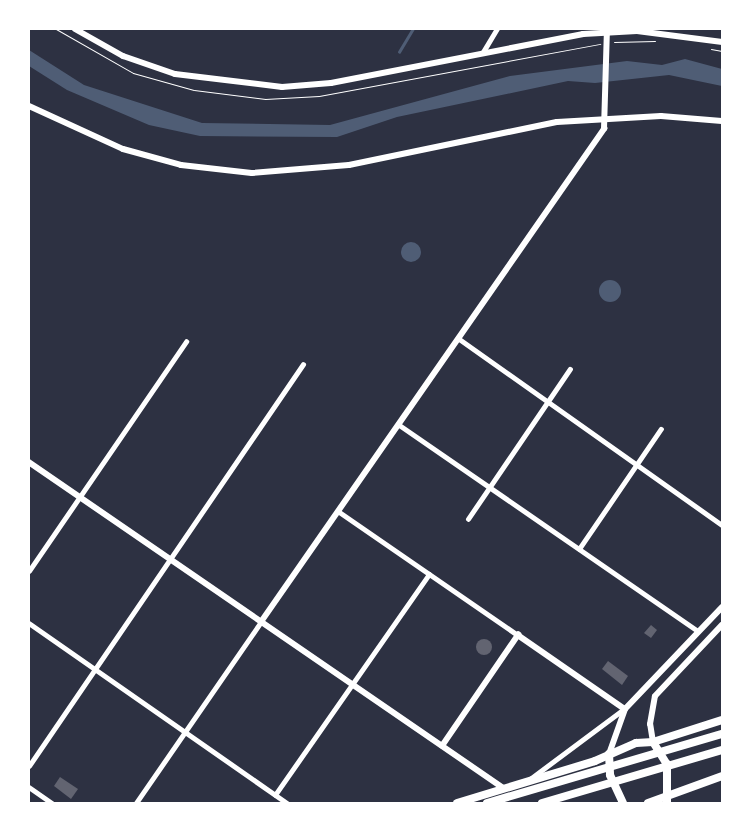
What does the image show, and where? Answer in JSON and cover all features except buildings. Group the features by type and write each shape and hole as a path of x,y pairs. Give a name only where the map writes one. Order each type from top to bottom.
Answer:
{"highway":[{"path":"457,803 505,789 636,743 653,742 722,720"},
{"path":"487,803 673,750 722,734"},
{"path":"653,742 667,764 669,794 667,803"},
{"path":"542,803 722,750"},
{"path":"609,754 610,775 624,803"},
{"path":"648,803 722,776"}],"main road":[{"path":"75,29 139,62 175,74 253,86 331,83 483,52 607,30 722,42"},
{"path":"29,106 123,149 181,164 252,173 349,165 509,131 606,118 722,121"},
{"path":"609,754 625,709 722,607"},
{"path":"653,742 650,724 655,696 722,625"}],"street":[{"path":"483,52 497,29"},
{"path":"136,803 602,131 606,118 605,54 607,30"},
{"path":"458,338 722,524"},
{"path":"29,571 186,342"},
{"path":"29,766 303,364"},
{"path":"468,519 570,369"},
{"path":"398,424 698,631"},
{"path":"580,549 661,429"},
{"path":"29,462 505,789"},
{"path":"338,511 625,709 527,781"},
{"path":"275,795 429,574"},
{"path":"29,623 287,803"},
{"path":"442,746 518,635"},
{"path":"29,787 52,803"}],"path":[{"path":"56,29 133,73 202,92 265,99 319,96 600,44"},
{"path":"612,43 660,42"},
{"path":"704,47 722,51"}],"water":[{"path":"29,50 84,85 202,123 330,125 510,76 627,61 662,65 685,59 722,69 722,86 669,75 595,83 568,81 397,117 337,137 200,136 149,125 67,90 29,66"},
{"path":"407,242 415,242 421,248 421,256 415,262 407,262 401,256 401,248"},
{"path":"606,280 614,280 621,287 621,295 614,302 606,302 599,295 599,287"}],"waterway":[{"path":"399,52 413,29"}]}
